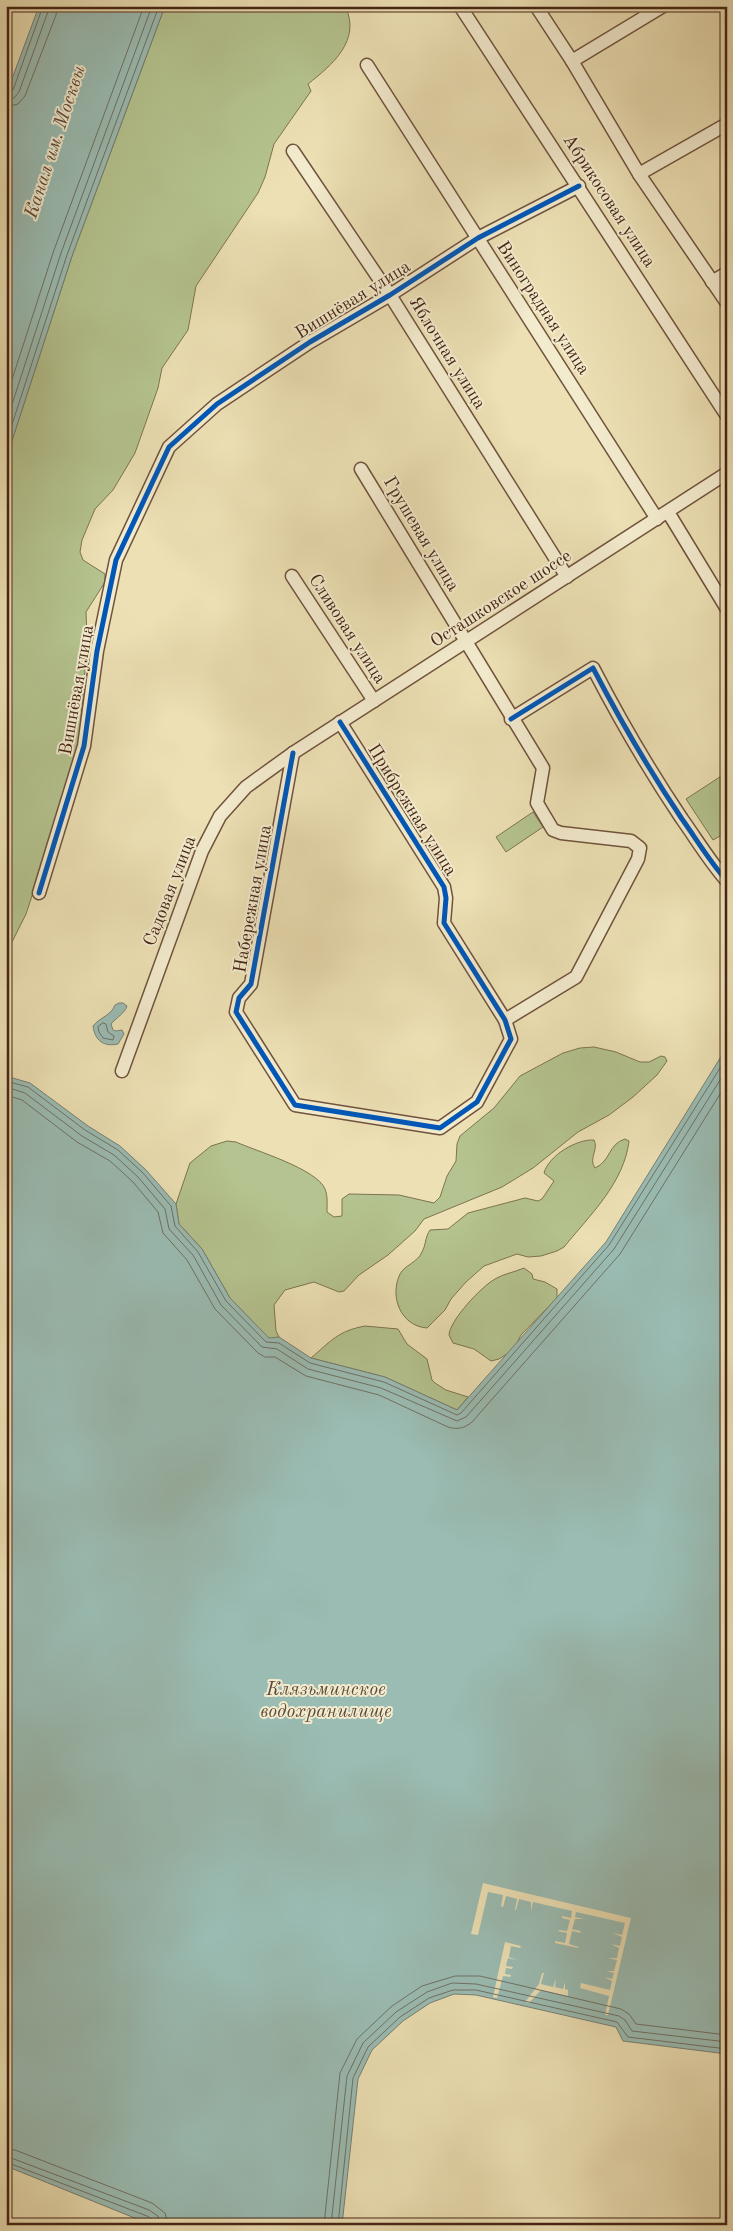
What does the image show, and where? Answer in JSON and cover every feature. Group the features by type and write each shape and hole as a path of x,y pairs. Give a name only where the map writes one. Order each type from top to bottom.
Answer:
{"street":[{"name":"Абрикосовая улица","path":"460,6 727,416"},
{"path":"536,6 572,61 639,174 727,303"},
{"path":"572,61 663,6"},
{"name":"Виноградная улица","path":"367,65 657,519"},
{"path":"639,174 727,124"},
{"name":"Яблочная улица","path":"293,151 390,295 567,577"},
{"name":"Вишнёвая улица","path":"39,893 84,746 97,651 116,560 169,447 217,404 310,342 390,295 478,238 579,186"},
{"path":"712,282 727,273"},
{"name":"Грушевая улица","path":"361,469 465,643 543,768 537,803 553,830 561,833 632,841 640,848 638,859 576,977 505,1020"},
{"name":"Осташковское шоссе","path":"293,753 727,474"},
{"path":"668,512 727,609"},
{"name":"Сливовая улица","path":"292,576 374,702"},
{"path":"511,718 593,668 623,727 656,780 716,868 727,881"},
{"name":"Прибрежная улица","path":"340,722 444,887 446,898 444,923 505,1020"},
{"name":"Набережная улица","path":"293,753 251,984 239,998 236,1012 295,1105 440,1128 477,1102 511,1038 505,1020"},
{"name":"Садовая улица","path":"122,1071 199,860 220,816 246,788 293,753"}],"green space":[{"path":"165,6 345,6 350,30 342,51 335,60 308,84 311,91 274,144 265,177 258,193 196,286 188,330 162,368 158,388 135,453 113,490 95,509 82,540 80,552 83,560 105,574 105,582 86,612 88,661 85,670 78,756 26,914 10,946 6,959 6,459 72,256"},
{"path":"726,773 727,832 713,840 686,799"},
{"path":"533,812 543,827 506,852 496,837"},
{"path":"594,1047 616,1052 640,1062 649,1062 661,1056 665,1057 667,1061 657,1075 633,1097 609,1115 578,1132 533,1168 502,1187 424,1219 415,1231 388,1255 359,1275 344,1291 339,1292 314,1282 285,1290 274,1305 276,1331 279,1337 269,1339 230,1298 202,1249 179,1224 176,1204 190,1163 211,1146 227,1141 236,1142 311,1174 325,1189 327,1212 334,1217 342,1216 342,1199 349,1194 399,1195 434,1203 440,1197 447,1176 456,1161 457,1144 460,1136 494,1108 520,1076 563,1053 580,1048"},
{"path":"625,1139 629,1141 626,1156 613,1185 564,1247 541,1256 528,1257 517,1254 484,1266 466,1282 451,1299 445,1310 427,1328 410,1322 404,1316 397,1301 397,1283 402,1271 420,1255 430,1230 448,1229 468,1213 525,1198 538,1201 542,1199 554,1181 544,1173 547,1166 564,1149 580,1142 594,1140 593,1164 595,1168 604,1161 619,1141"},
{"path":"524,1268 532,1274 533,1279 545,1282 557,1289 557,1298 521,1335 513,1350 499,1359 491,1361 474,1349 453,1343 449,1335 451,1329 460,1313 475,1296 495,1279"},
{"path":"365,1326 398,1329 407,1344 427,1359 432,1380 435,1383 446,1390 468,1397 457,1410 385,1377 311,1358 341,1334"}],"water":[{"name":"Канал им. Москвы","path":"39,6 165,6 72,256 6,459 6,95"},
{"path":"119,1003 127,1006 126,1009 111,1024 113,1030 122,1030 124,1034 118,1044 104,1044 96,1036 93,1026"},
{"name":"Клязьминское водохранилище","path":"727,1047 727,2054 623,2041 616,2027 476,1995 454,1994 430,2003 403,2021 372,2050 358,2079 342,2225 152,2225 6,2166 6,1076 30,1083 88,1126 120,1146 146,1170 176,1204 179,1224 202,1249 230,1298 269,1338 279,1337 311,1358 385,1377 457,1410 606,1242"}],"pier":[{"path":"483,1883 631,1918 608,2015 605,2015 609,1996 580,1988 581,1983 610,1990 612,1981 604,1977 612,1979 614,1973 606,1971 614,1971 617,1960 608,1958 617,1958 619,1948 611,1944 620,1946 622,1937 613,1933 622,1935 625,1923 576,1912 575,1917 584,1919 575,1919 572,1929 581,1931 580,1933 572,1931 569,1944 579,1947 555,1943 555,1941 565,1943 567,1933 558,1931 567,1931 570,1920 562,1918 562,1916 571,1918 572,1911 533,1902 531,1911 531,1902 519,1899 515,1910 517,1899 506,1896 503,1907 501,1906 503,1895 488,1892 478,1935 471,1934"},
{"path":"505,1942 521,1946 520,1948 511,1946 509,1957 517,1960 508,1958 506,1966 513,1967 512,1969 506,1968 505,1974 511,1975 510,1977 503,1976 497,1998 493,1997"},
{"path":"542,1973 544,1973 541,1984 553,1987 556,1979 555,1987 563,1989 565,1982 568,1996 541,1990 529,2003 525,2002 539,1984"}],"cycle path":[{"path":"39,893 84,746 97,651 116,560 169,447 217,404 310,342 390,295 478,238 579,186"},
{"path":"511,719 593,668 624,726 658,782 704,851 727,881"},
{"path":"293,753 251,984 239,998 236,1012 295,1105 440,1128 477,1102 511,1039 505,1020 444,923 446,898 444,887 340,722"}]}
